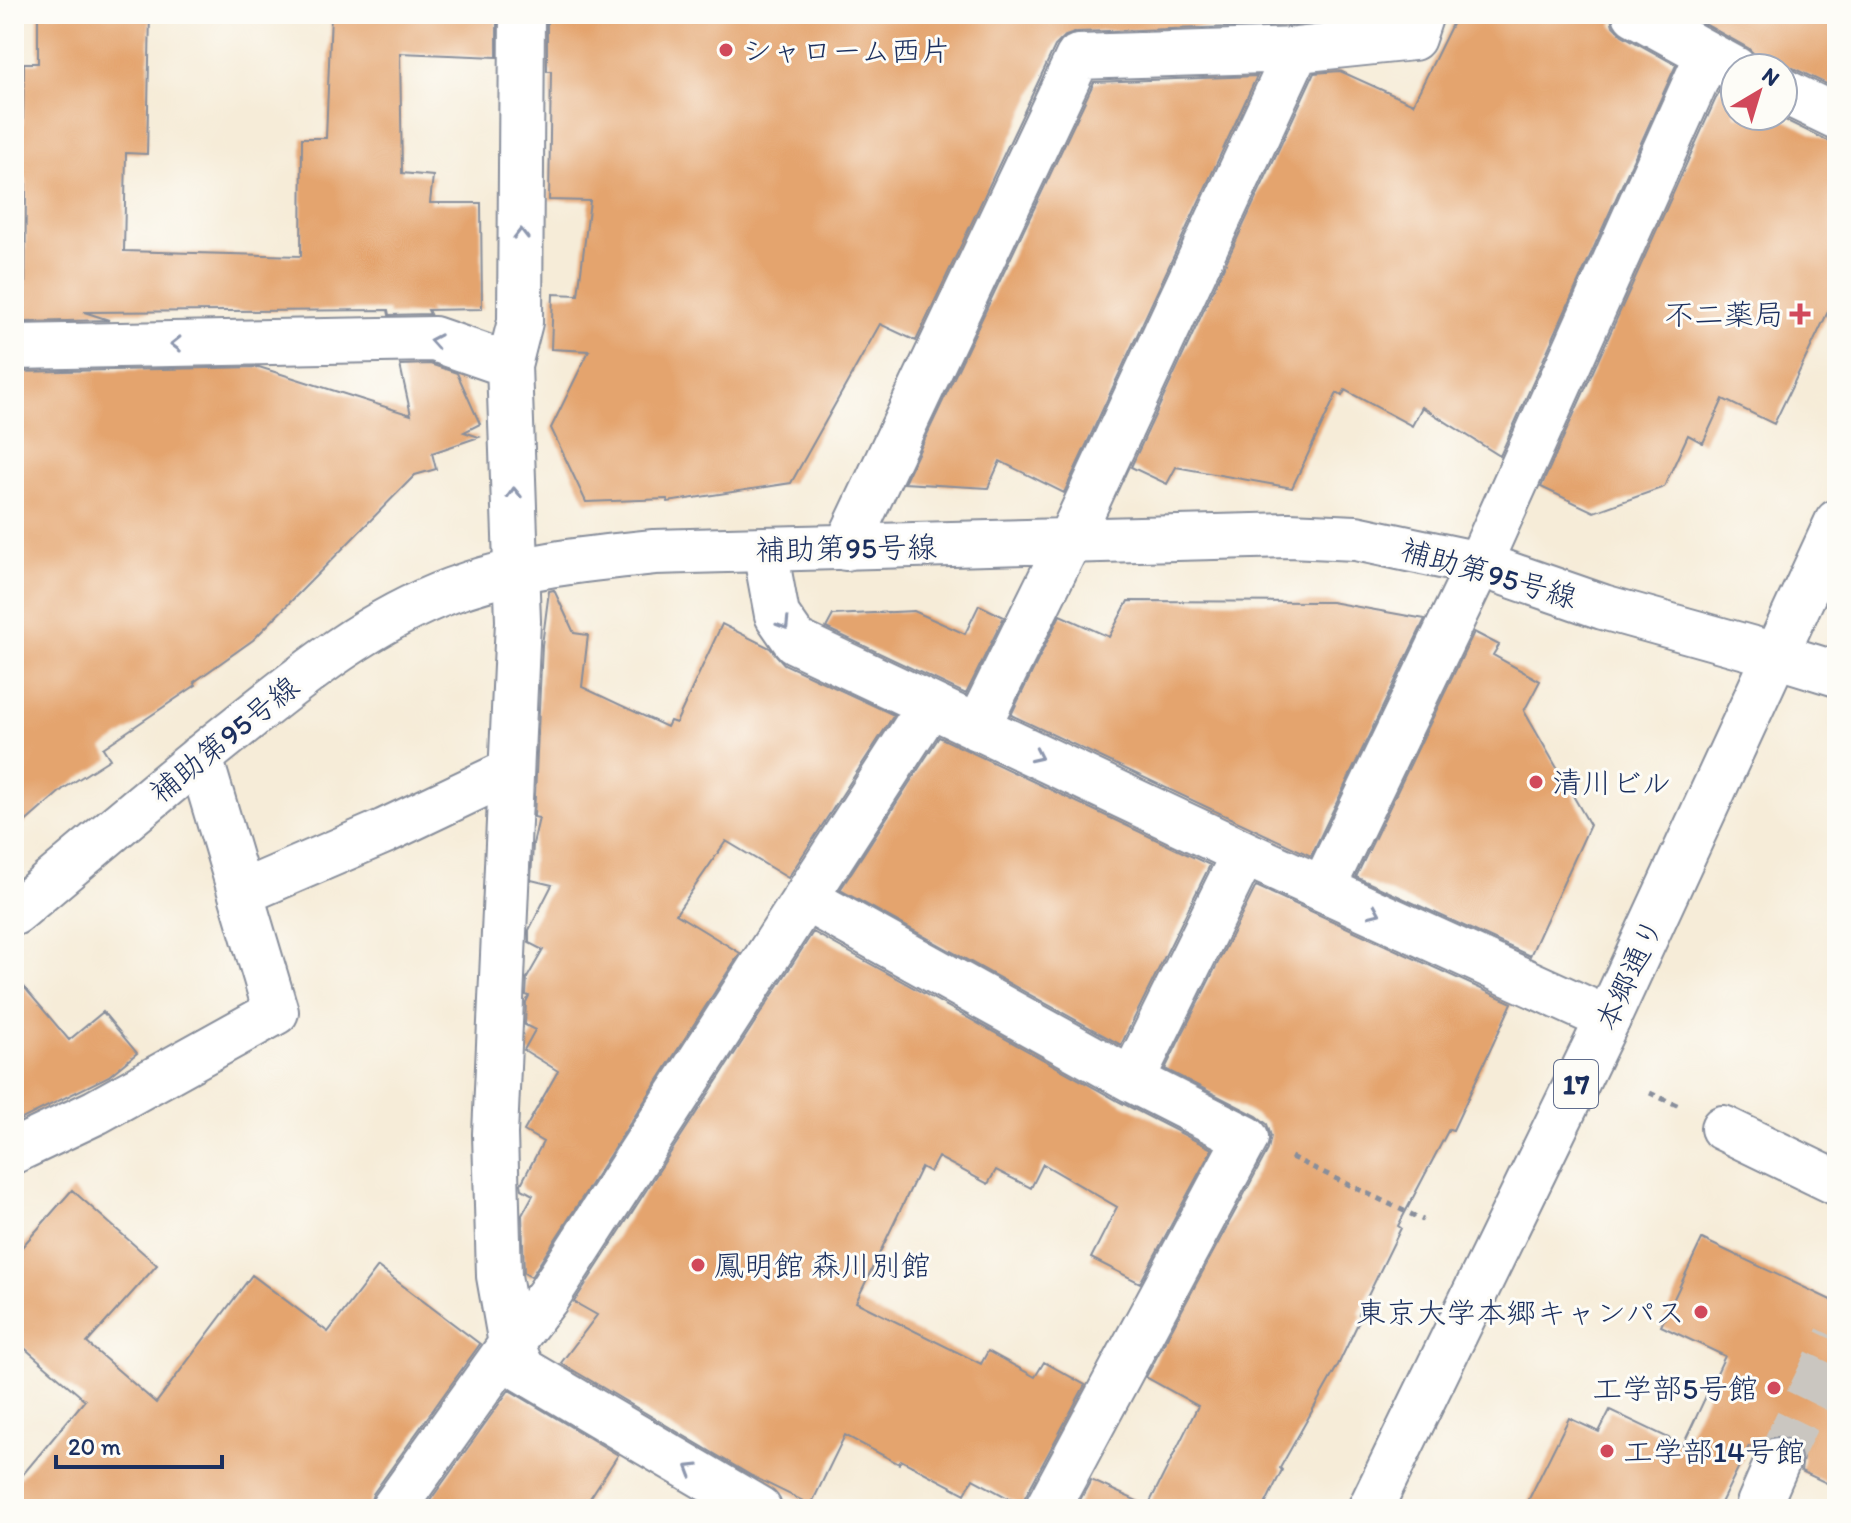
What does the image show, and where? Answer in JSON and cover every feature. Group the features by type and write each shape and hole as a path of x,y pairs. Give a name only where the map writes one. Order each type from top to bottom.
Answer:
{"main road":[{"path":"522,14 520,322 509,365 518,621 495,1134 499,1276 523,1370 759,1509"},
{"path":"846,548 1078,57 1297,50 1413,38 1421,14"},
{"path":"1635,14 1719,61"},
{"path":"977,728 1068,543 1297,50"},
{"path":"1323,888 1719,66"},
{"path":"1799,99 1837,117"},
{"path":"14,347 434,339 509,365"},
{"name":"本郷通り","path":"1370,1509 1608,1019 1837,522"},
{"name":"補助第95号線","path":"14,913 319,662 385,620 452,590 517,571 583,559 654,552 1289,535 1356,538 1479,564 1603,607 1837,674"},
{"path":"765,550 777,615 795,641 1244,853 1608,1019"},
{"path":"393,1509 548,1296 930,705"},
{"path":"14,1151 96,1112 276,1012 200,757"},
{"path":"241,893 385,831 511,771"},
{"path":"1132,1080 1244,853"},
{"path":"806,899 1132,1080 1246,1138 1047,1509"},
{"path":"1723,1128 1837,1183"},
{"path":"1760,1508 1778,1460"}],"path":[{"path":"1246,1138 1311,1165 1423,1220"}],"building":[{"path":"38,14 150,14 147,154 126,153 124,251 301,256 302,138 326,138 331,14 497,14 497,57 400,53 402,173 433,176 430,203 481,203 482,309 428,310 430,314 389,315 388,310 84,312 109,320 25,322 26,178 22,178 24,63 38,63"},
{"path":"547,14 1337,14 1336,21 1295,25 1077,32 1065,36 1055,46 916,341 880,324 791,483 668,502 667,499 586,502 551,428 589,351 551,349 553,294 578,295 590,201 549,200 551,71 547,71"},
{"path":"1457,14 1610,14 1613,26 1622,35 1676,65 1500,456 1422,407 1412,426 1345,390 1342,396 1337,393 1292,488 1176,467 1167,484 1131,467 1314,73 1340,71 1413,104"},
{"path":"1687,14 1837,14 1837,89 1799,71 1799,52 1752,52"},
{"path":"1257,76 1064,493 1000,461 988,488 904,483 1094,82"},
{"path":"1719,91 1719,132 1799,132 1799,127 1837,142 1837,293 1774,424 1723,399 1703,443 1688,435 1664,487 1594,512 1541,487"},
{"path":"430,364 457,373 480,424 464,432 479,437 432,453 436,469 415,475 253,640 194,682 196,685 103,748 110,759 63,789 14,832 15,372 259,367 411,415 400,365"},
{"path":"554,590 574,633 588,635 582,687 667,727 670,721 676,723 722,624 770,648 784,664 894,715 788,878 726,841 676,914 740,953 531,1277 524,1273 522,1215 533,1195 522,1189 521,1184 543,1142 524,1131 558,1071 524,1050 535,1030 525,1025 529,996 526,995 527,978 543,950 529,943 529,930 552,885 531,880 533,844 539,818 534,817 542,645 549,591"},
{"path":"1128,601 1331,602 1425,619 1311,856 1011,715 1060,615 1109,637"},
{"path":"979,605 1004,617 966,694 826,628 833,615 914,611 965,634"},
{"path":"1474,632 1499,645 1493,655 1540,681 1524,711 1590,825 1530,956 1356,877"},
{"path":"939,737 1210,865 1121,1045 840,890"},
{"path":"1256,886 1512,1003 1453,1130 1449,1129 1398,1226 1401,1228 1359,1314 1362,1315 1338,1365 1280,1468 1282,1470 1263,1509 1075,1509 1091,1480 1148,1506 1198,1406 1146,1377 1268,1150 1271,1136 1267,1124 1257,1116 1165,1069"},
{"path":"813,932 1120,1102 1212,1149 1140,1283 1091,1258 1117,1207 1043,1164 1031,1188 996,1170 988,1184 938,1157 930,1172 921,1167 856,1302 981,1364 988,1351 1035,1377 1044,1362 1085,1385 1023,1506 973,1479 965,1494 845,1435 811,1505 752,1476 561,1363 597,1315 574,1302"},
{"path":"14,975 69,1040 103,1012 137,1053 109,1076 14,1123"},
{"path":"72,1190 157,1265 87,1343 156,1403 252,1275 328,1332 378,1267 480,1344 373,1494 368,1509 14,1509 14,1485 85,1400 14,1339 14,1256"},
{"name":"工学部5号館","path":"1702,1239 1837,1303 1837,1488 1801,1471 1803,1458 1798,1446 1789,1437 1776,1435 1764,1440 1756,1449 1749,1446 1718,1509 1524,1509 1569,1418 1599,1432 1610,1410 1683,1445 1725,1356 1661,1326"},
{"path":"509,1390 618,1455 583,1509 424,1509"}],"tunnel":[{"path":"1778,1460 1837,1338"}],"place":[{"name":"シャローム西片","path":"726,50"},
{"name":"不二薬局","path":"1800,314"},
{"name":"清川ビル","path":"1536,782"},
{"name":"鳳明館 森川別館","path":"698,1265"},
{"name":"東京大学本郷キャンパス","path":"1701,1312"},
{"name":"工学部5号館","path":"1774,1388"},
{"name":"工学部14号館","path":"1607,1451"}]}
